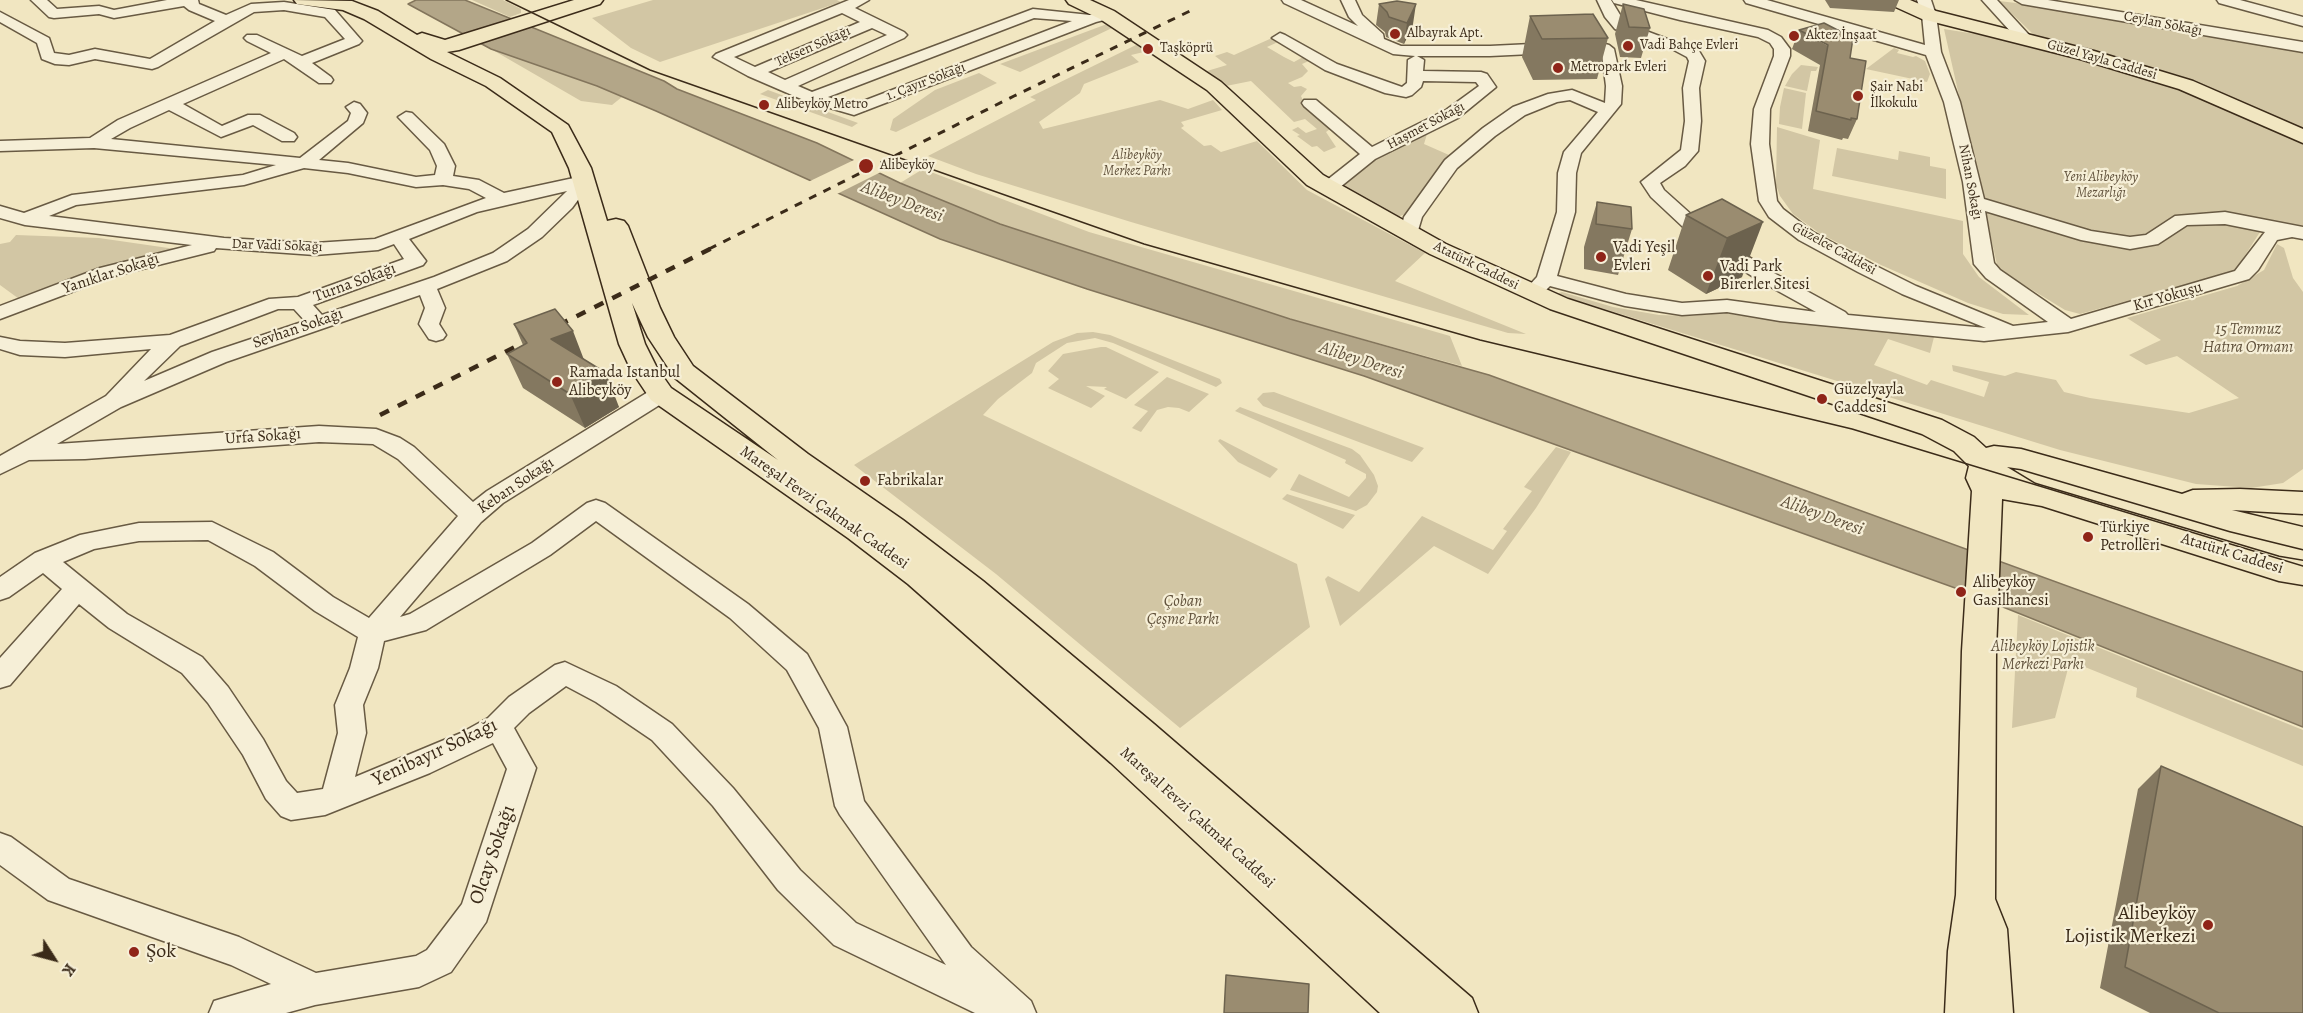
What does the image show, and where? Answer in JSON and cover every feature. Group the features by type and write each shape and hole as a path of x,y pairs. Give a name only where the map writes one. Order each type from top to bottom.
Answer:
{"main road":[{"name":"Mareşal Fevzi Çakmak Caddesi","path":"303,0 359,9 409,38 493,81 549,118 561,129 568,140 583,181 632,344 644,370 661,394 859,530 919,576 1115,745 1411,1013"},
{"name":"Mareşal Fevzi Çakmak Caddesi","path":"384,0 389,8 461,43 569,113 576,120 584,132 599,167 626,255 647,308 672,356 684,372 701,388 972,590 1141,734 1457,1013"},
{"path":"409,38 424,39 443,46 461,43 538,16 594,0"},
{"name":"Atatürk Caddesi","path":"1075,0 1099,17 1214,86 1298,166 1328,188 1409,233 1539,286 1932,427 1995,445 2048,466"},
{"name":"Güzel Yayla Caddesi","path":"1895,0 1926,7 2025,39 2186,85 2303,137"},
{"path":"661,394 701,388"},
{"name":"Atatürk Caddesi","path":"1932,427 1964,444 1985,477 2009,489 2024,491 2279,569 2303,573"},
{"name":"Atatürk Caddesi","path":"1985,477 1989,458 2006,456 2290,535"},
{"path":"1966,1013 1968,951 1976,895 1985,477"},
{"path":"2178,503 2201,499 2303,505 2290,535 2251,557 2213,549"},
{"path":"1976,895 1987,929 1992,1013"}],"street":[{"path":"10,6 37,0 54,14 188,0 226,21"},
{"name":"1. Çayır Sokağı","path":"862,0 721,57 813,98 855,110 1099,17"},
{"path":"1289,0 1398,51 1490,51 1594,46 1604,48 1609,52 1614,86 1613,104 1573,152 1567,173 1566,212 1539,286"},
{"path":"1348,0 1356,17 1386,45"},
{"path":"1604,0 1612,17 1620,26 1677,46 1694,54 1697,61 1691,88 1693,121 1689,151 1679,162 1650,182 1657,193 1705,237 1766,276 1845,320"},
{"name":"Güzelce Caddesi","path":"1619,0 1685,18 1763,33 1776,40 1782,50 1782,56 1761,109 1760,144 1768,201 1776,213 1806,236 1865,268 1909,290 2013,333"},
{"path":"1751,0 1933,52"},
{"path":"1989,0 2025,39"},
{"name":"Ceylan Sokağı","path":"2022,0 2303,47"},
{"path":"2224,0 2303,22"},
{"path":"0,16 44,41 47,56 69,60 95,54 152,64 251,8 285,6 330,13 354,41 301,62"},
{"name":"Nihan Sokağı","path":"1926,7 1933,52 1952,102 1975,202 1984,264 2000,279 2068,326"},
{"path":"785,86 899,35 843,8"},
{"path":"813,98 1033,14 1099,17"},
{"name":"Teksen Sokağı","path":"754,73 872,22"},
{"path":"252,38 301,62 325,80"},
{"path":"1280,38 1331,68 1391,90 1406,92 1415,84 1416,52"},
{"path":"94,143 124,124 283,54"},
{"name":"Haşmet Sokağı","path":"1328,188 1372,154 1452,114 1488,87 1481,77 1416,76"},
{"path":"1409,233 1413,217 1451,164 1489,132 1519,111 1554,97 1572,95 1608,110"},
{"path":"1310,103 1354,142 1372,154"},
{"path":"170,104 221,132 254,119 288,137"},
{"path":"0,227 72,200 244,180 304,163 355,123 359,113 354,107"},
{"path":"406,117 438,148 446,166 443,180"},
{"path":"0,152 9,146 94,143 348,168 416,182 443,180 473,184 502,199"},
{"name":"Dar Vadi Sokağı","path":"0,212 25,219 224,244 315,249 378,244 471,208 583,181"},
{"name":"Sevhan Sokağı","path":"0,466 113,402 219,357 500,257 535,233 566,204 583,181"},
{"path":"1975,202 2088,236 2130,243 2151,240 2182,220 2201,218 2225,218 2298,232"},
{"name":"Kır Yokuşu","path":"1539,286 1682,309 1727,306 1780,315 1984,335 2013,333 2068,326 2242,275 2251,266 2271,236 2298,232"},
{"name":"Turna Sokağı","path":"300,303 416,261 398,237"},
{"name":"Yanıklar Sokağı","path":"0,313 107,272 169,255 224,244"},
{"path":"426,285 435,308 429,324 436,335"},
{"path":"0,342 20,348 65,350 173,341 276,303 300,303 317,322"},
{"path":"113,402 146,365 173,341"},
{"name":"Keban Sokağı","path":"372,633 414,581 472,516 495,497 661,394"},
{"name":"Urfa Sokağı","path":"25,452 85,451 319,434 376,437 392,443 406,453 472,516"},
{"path":"0,590 44,560 89,541 139,532 212,531 264,559 324,604 372,633 417,623 541,549 597,509 739,611 797,662 833,727 850,806 960,958 1019,1013"},
{"name":"Yenibayır Sokağı","path":"44,560 118,621 192,665 218,694 253,747 276,790 291,807 325,802 420,764 498,726 519,705 565,673 606,694 662,732 690,759 723,797 789,880 845,934 913,968 1013,1013"},
{"path":"0,677 77,589"},
{"path":"335,798 352,733 349,705 364,668 372,633"},
{"name":"Olcay Sokağı","path":"226,1013 315,989 419,971 439,961 475,912 522,768 498,726"},
{"path":"0,847 59,891 239,952 315,989"}],"green space":[{"path":"472,0 503,0 521,9 521,13 510,17"},
{"path":"653,0 837,0 841,2 660,62 631,48 592,18"},
{"path":"1999,1 2075,10 2303,50 2303,128 2178,75 2036,37"},
{"path":"1107,24 1112,28 1020,72 1000,64"},
{"name":"Yeni Alibeyköy Mezarlığı","path":"1944,29 2019,41 2181,86 2303,143 2303,227 2286,224 2260,232 2235,271 2080,314 2065,310 1998,269"},
{"path":"1272,38 1278,42 1267,47 1284,57 1294,62 1303,57 1311,60 1302,64 1308,71 1302,77 1288,83 1294,87 1301,86 1307,89 1301,96 1304,103 1330,129 1326,132 1336,147 1324,152 1317,146 1312,147 1297,136 1300,135 1292,130 1298,127 1306,133 1317,129 1305,119 1294,122 1251,81 1226,86 1207,71 1227,65 1215,56 1227,52 1234,55"},
{"name":"Alibeyköy Merkez Parkı","path":"1138,44 1148,51 1131,55 1139,62 1084,84 1080,93 1039,122 1043,129 1160,100 1188,109 1213,100 1222,110 1181,122 1184,126 1181,128 1204,146 1211,145 1221,152 1257,141 1307,190 1425,253 1395,281 1526,334 1508,333 1131,222 976,174 928,156 1036,100 1030,97"},
{"path":"1894,48 1899,50 1897,53 1916,56 1925,61 1930,74 1927,82 1866,69"},
{"path":"491,49 622,97 612,105 581,101"},
{"path":"1801,65 1818,67 1816,71 1811,71 1807,91 1785,86"},
{"path":"979,73 997,83 896,132 890,130 893,119 935,90"},
{"path":"1784,88 1806,93 1802,129 1779,124"},
{"path":"768,90 858,123 852,127 760,94"},
{"path":"1777,127 1820,140 1813,189 1963,221 1963,254 1979,277 2029,315 2003,314 1968,303 1881,265 1819,233 1793,214 1780,196 1776,185"},
{"path":"1427,134 1424,144 1449,155 1409,213 1397,217 1344,186 1357,168 1386,151"},
{"path":"1837,148 1898,160 1899,151 1930,157 1930,166 1946,169 1946,199 1832,176"},
{"path":"923,169 1089,232 1450,336 1462,366 1290,319 1058,245 900,183"},
{"path":"16,235 99,238 196,252 194,255 26,304 0,285 0,244 10,242"},
{"name":"15 Temmuz Hatıra Ormanı","path":"2277,244 2284,248 2293,278 2303,292 2303,469 2283,483 2251,488 2196,484 2060,450 1556,294 1562,292 1613,307 1659,315 1691,316 1722,313 1934,337 1930,353 1888,339 1874,365 1927,385 1931,380 1984,397 1989,382 1953,371 1952,365 2005,376 2016,372 2056,380 2064,392 2189,413 2239,398 2177,356 2146,365 2129,355 2161,340 2127,318 2237,286 2264,270"},
{"name":"Çoban Çeşme Parkı","path":"1093,332 1110,335 1220,379 1222,383 1216,387 1113,343 1095,338 1067,343 1036,363 1032,373 998,399 983,415 1297,564 1310,627 1180,728 996,574 854,465 1053,342 1077,333"},
{"path":"1106,347 1159,372 1126,399 1104,389 1107,387 1086,386 1105,396 1091,408 1048,388 1059,379 1048,371 1063,354"},
{"path":"1167,377 1209,394 1189,412 1168,407 1157,410 1141,432 1132,428 1148,411 1134,405"},
{"path":"1274,392 1424,448 1412,462 1263,406 1257,399 1263,393"},
{"path":"1240,407 1352,449 1360,455 1374,475 1378,486 1377,492 1367,505 1356,511 1290,490 1299,474 1349,497 1366,478 1366,474 1345,463 1346,460 1235,411"},
{"path":"1220,439 1278,469 1270,478 1238,462 1218,441"},
{"path":"1556,447 1571,452 1536,508 1488,574 1434,546 1340,626 1325,579 1328,576 1359,592 1422,516 1493,550 1507,531 1503,529 1532,491 1524,487"},
{"path":"1287,494 1355,515 1343,529 1282,499"},
{"name":"Alibeyköy Lojistik Merkezi Parkı","path":"2018,615 2303,730 2303,766 2136,697 2137,688 2070,661 2055,718 2012,728"}],"water":[{"name":"Alibey Deresi","path":"416,0 465,0 664,81 677,89 817,143 900,183 1000,224 1290,319 1489,375 2303,672 2303,727 1958,589 1364,376 1087,289 940,239 597,86 491,49 408,4"}],"pier":[{"path":"856,159 883,171 835,195 808,182"}],"building":[{"path":"1397,1 1416,4 1407,23 1389,17 1379,4"},
{"path":"1623,4 1644,9 1650,28 1629,27"},
{"path":"1593,14 1608,38 1542,39 1530,16"},
{"path":"1824,23 1853,38 1850,58 1866,61 1857,119 1851,118 1851,120 1816,111 1828,45 1799,30"},
{"path":"1722,199 1763,222 1727,238 1686,215"},
{"path":"1597,202 1631,207 1632,229 1596,224"},
{"path":"555,309 573,331 551,339 606,373 570,394 507,354 527,343 514,324"},
{"name":"Alibeyköy Lojistik Merkezi","path":"2161,766 2303,827 2303,1013 2219,1013 2125,967"},
{"path":"1226,975 1309,984 1308,1013 1224,1013"}],"tram line":[{"path":"506,0 650,70 1144,244 1480,340 1852,429 2303,566"}],"railway":[{"path":"709,249 1014,96 1192,10"},
{"path":"380,415 712,248"}],"place":[{"name":"Albayrak Apt.","path":"1395,34"},
{"name":"Aktez İnşaat","path":"1794,36"},
{"name":"Vadi Bahçe Evleri","path":"1628,46"},
{"name":"Taşköprü","path":"1148,49"},
{"name":"Metropark Evleri","path":"1558,68"},
{"name":"Şair Nabi İlkokulu","path":"1858,96"},
{"name":"Alibeyköy Metro","path":"764,105"},
{"name":"Alibeyköy","path":"866,166"},
{"name":"Vadi Yeşil Evleri","path":"1601,257"},
{"name":"Vadi Park Birerler Sitesi","path":"1708,276"},
{"name":"Ramada Istanbul Alibeyköy","path":"557,382"},
{"name":"Güzelyayla Caddesi","path":"1822,399"},
{"name":"Fabrikalar","path":"865,481"},
{"name":"Türkiye Petrolleri","path":"2088,537"},
{"name":"Alibeyköy Gasilhanesi","path":"1961,592"},
{"name":"Alibeyköy Lojistik Merkezi","path":"2208,925"},
{"name":"Şok","path":"134,952"}]}
